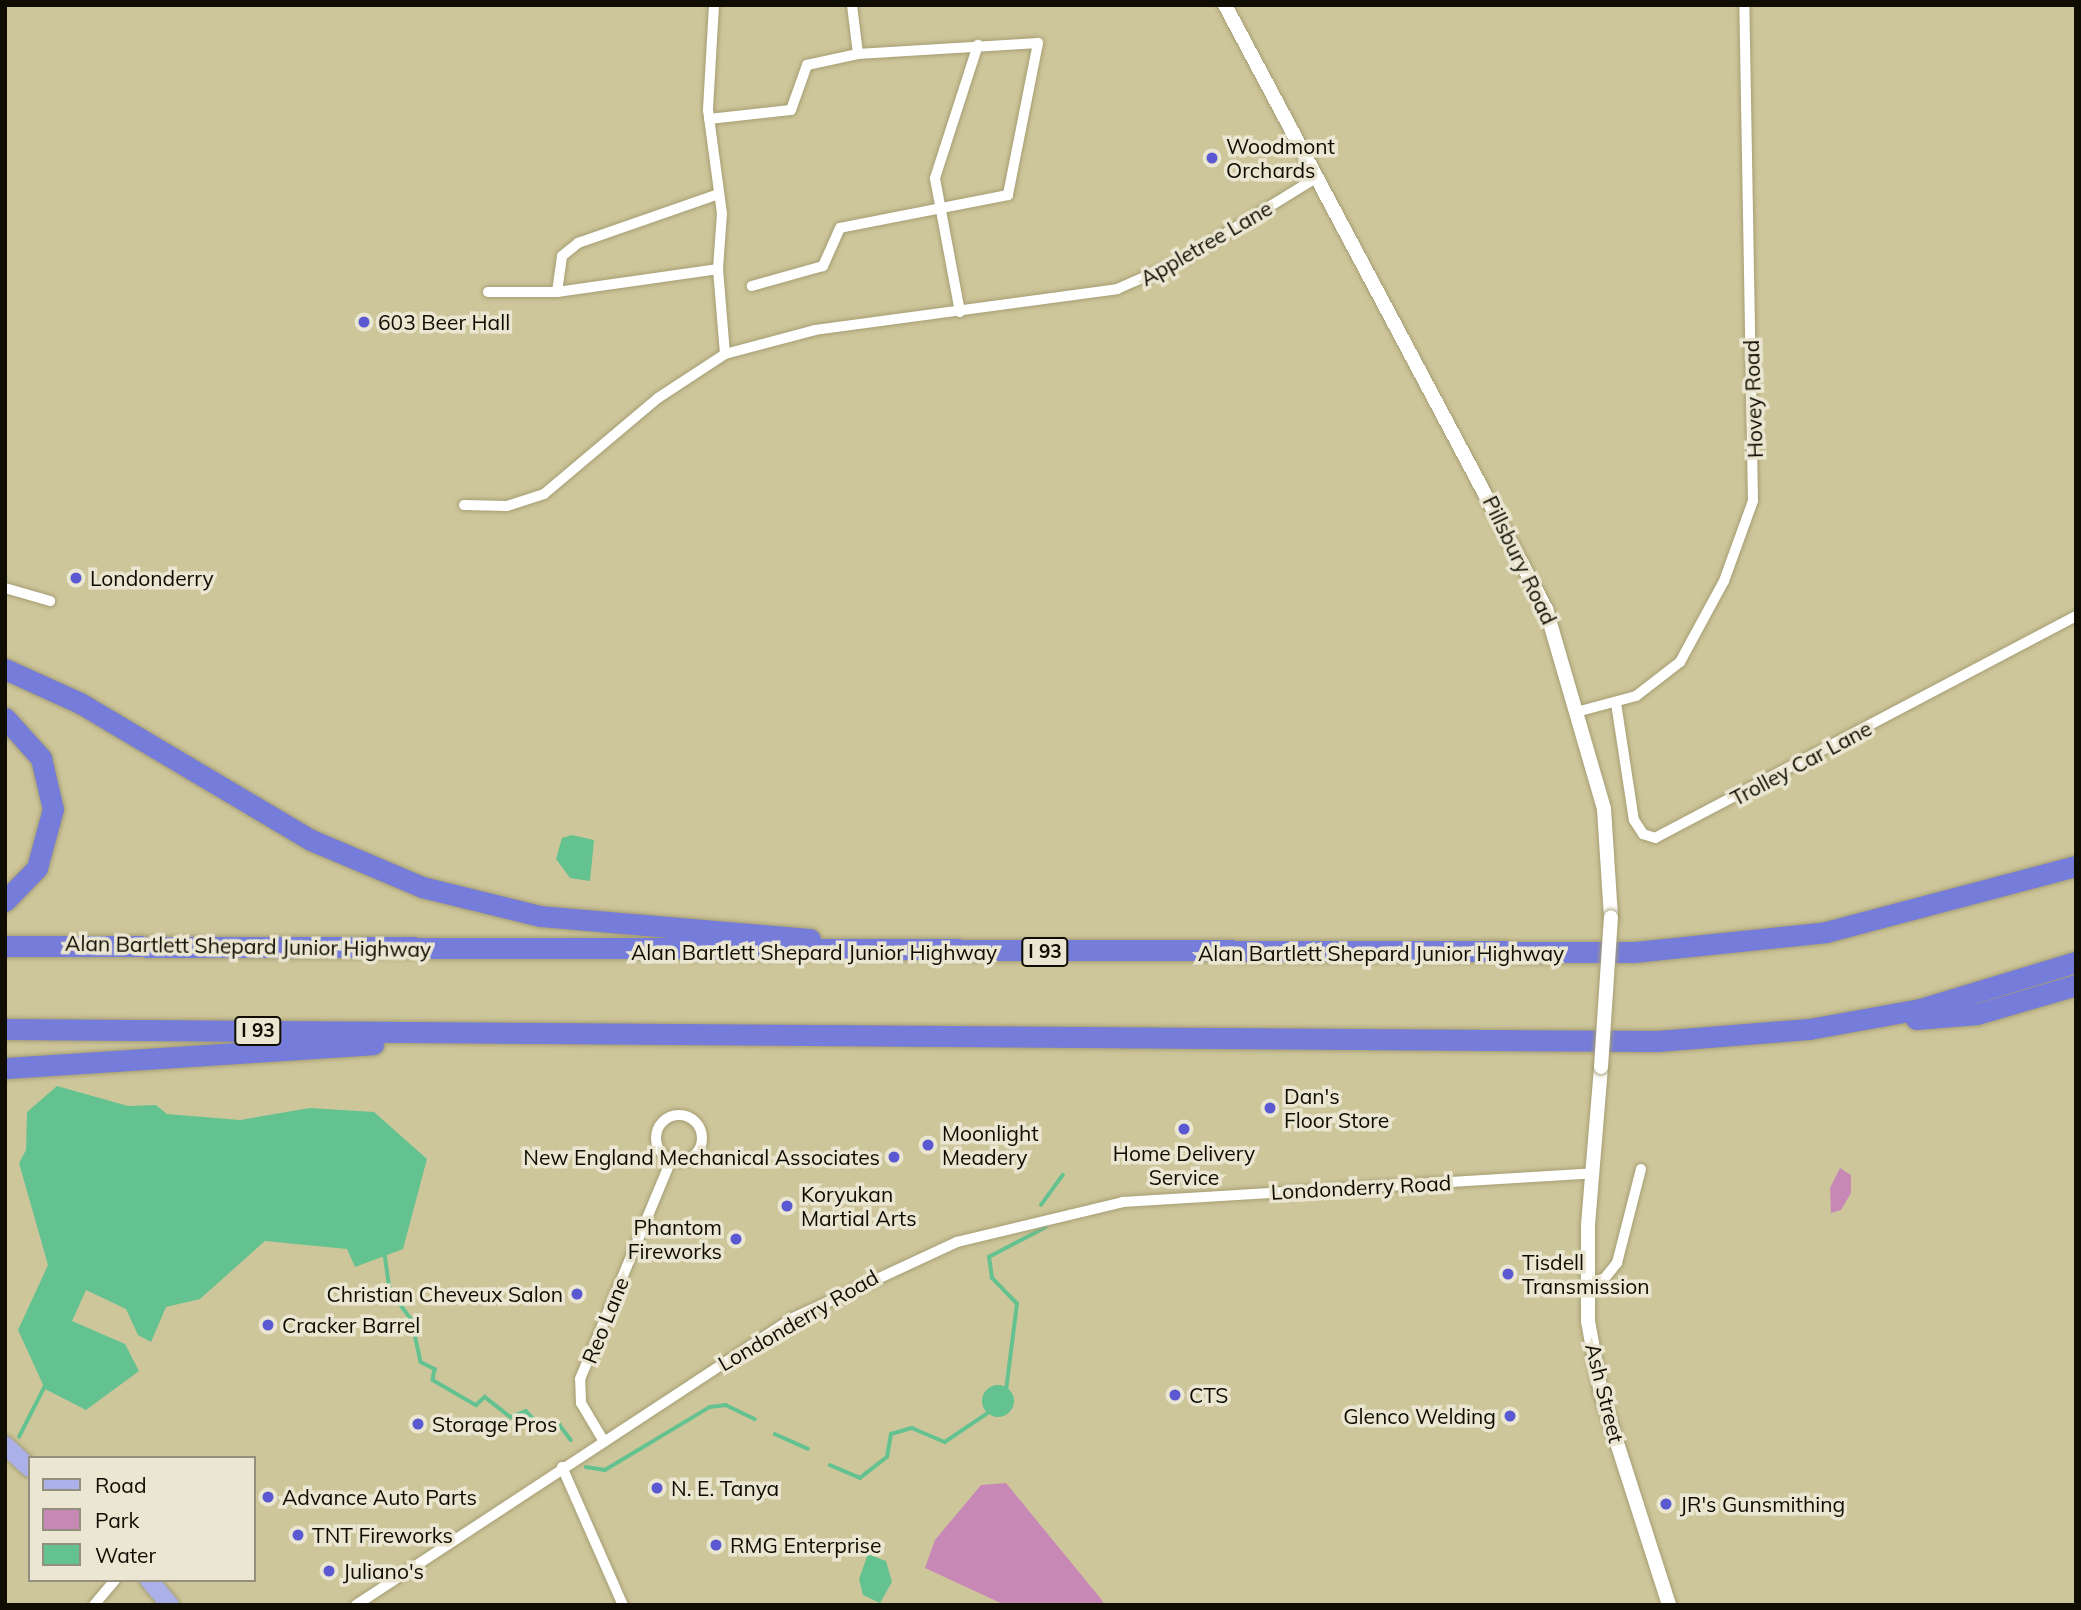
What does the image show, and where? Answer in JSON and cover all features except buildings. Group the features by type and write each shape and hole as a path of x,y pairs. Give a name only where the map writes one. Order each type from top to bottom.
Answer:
{"highway":[{"path":"5,668 80,703 300,835 422,887 516,912 603,923 958,951"},
{"path":"5,718 41,758 53,809 37,868 5,901"},
{"name":"Alan Bartlett Shepard Junior Highway","path":"5,946 958,951 1709,948 1895,918 2076,866"},
{"name":"I 93","path":"5,1029 1657,1041 1868,1018 2076,962"},
{"path":"1868,1018 1977,1014 2076,985"},
{"path":"5,1068 511,1032"}],"main road":[{"path":"5,1445 28,1466"},
{"path":"151,1582 170,1605"}],"street":[{"path":"714,5 709,119 719,194 718,269 725,354"},
{"path":"852,5 858,54"},
{"name":"Pillsbury Road","path":"1225,5 1316,178 1522,555 1580,711 1609,833 1611,917 1592,1173"},
{"name":"Hovey Road","path":"1580,711 1616,703 1660,683 1683,659 1728,572 1753,501 1744,5"},
{"path":"709,119 791,110 807,65 858,54 978,44 1038,43 1007,195 942,212 840,228 823,266 752,286"},
{"path":"960,312 935,178 978,44"},
{"name":"Appletree Lane","path":"464,505 507,506 544,494 658,398 725,354 786,335 1049,301 1117,289 1159,273 1316,178"},
{"path":"557,292 562,256 578,243 719,194"},
{"path":"488,292 557,292 718,269"},
{"path":"5,588 50,601"},
{"name":"Trolley Car Lane","path":"1616,703 1634,820 1643,834 1655,838 2076,616"},
{"path":"684,1115 698,1123 701,1145 692,1157 671,1160 656,1142 658,1127 669,1116 684,1115"},
{"name":"Reo Lane","path":"603,1440 581,1403 580,1379 671,1160"},
{"path":"1586,1283 1604,1279 1617,1263 1642,1169"},
{"name":"Ash Street","path":"1592,1173 1586,1283 1601,1393 1670,1605"},
{"name":"Londonderry Road","path":"356,1605 603,1440 833,1295 1003,1228 1179,1196 1592,1173"},
{"path":"562,1467 623,1605"},
{"path":"94,1605 113,1582"}],"green space":[{"path":"1840,1168 1851,1175 1851,1193 1841,1210 1831,1213 1830,1188"},
{"path":"1006,1483 1105,1605 1005,1605 925,1568 935,1540 981,1485"}],"water":[{"path":"572,835 594,840 590,881 570,878 556,859 562,838"},
{"path":"57,1086 128,1106 156,1105 167,1114 240,1120 310,1108 374,1112 427,1159 403,1249 355,1267 347,1249 265,1241 200,1299 166,1307 151,1342 138,1335 126,1309 86,1290 72,1321 125,1344 139,1371 86,1410 45,1389 18,1330 48,1265 19,1163 26,1150 27,1112"},
{"path":"998,1385 1009,1390 1014,1401 1009,1412 998,1417 987,1412 982,1401 987,1390"},
{"path":"868,1554 886,1561 892,1582 880,1603 863,1595 859,1579"}],"waterway":[{"path":"1041,1205 1063,1175"},
{"path":"1006,1391 1017,1304 992,1278 989,1257 1046,1227"},
{"path":"385,1254 390,1290 412,1320 421,1362 435,1369 433,1380 476,1405 485,1397 511,1417 526,1411 535,1421 559,1424 571,1440"},
{"path":"19,1437 45,1386"},
{"path":"586,1467 605,1470 710,1407 726,1405 755,1419"},
{"path":"830,1465 860,1478 887,1457 891,1434 912,1428 945,1442 991,1411"},
{"path":"775,1434 808,1449"}],"place":[{"name":"Woodmont Orchards","path":"1212,158"},
{"name":"603 Beer Hall","path":"364,322"},
{"name":"Londonderry","path":"76,578"},
{"name":"Dan's Floor Store","path":"1270,1108"},
{"name":"Home Delivery Service","path":"1184,1129"},
{"name":"Moonlight Meadery","path":"928,1145"},
{"name":"New England Mechanical Associates","path":"894,1157"},
{"name":"Koryukan Martial Arts","path":"787,1206"},
{"name":"Phantom Fireworks","path":"736,1239"},
{"name":"Tisdell Transmission","path":"1508,1274"},
{"name":"Christian Cheveux Salon","path":"577,1294"},
{"name":"Cracker Barrel","path":"268,1325"},
{"name":"CTS","path":"1175,1395"},
{"name":"Glenco Welding","path":"1510,1416"},
{"name":"Storage Pros","path":"418,1424"},
{"name":"N. E. Tanya","path":"657,1488"},
{"name":"Advance Auto Parts","path":"268,1497"},
{"name":"JR's Gunsmithing","path":"1666,1504"},
{"name":"TNT Fireworks","path":"298,1535"},
{"name":"RMG Enterprise","path":"716,1545"},
{"name":"Juliano's","path":"329,1571"}]}
